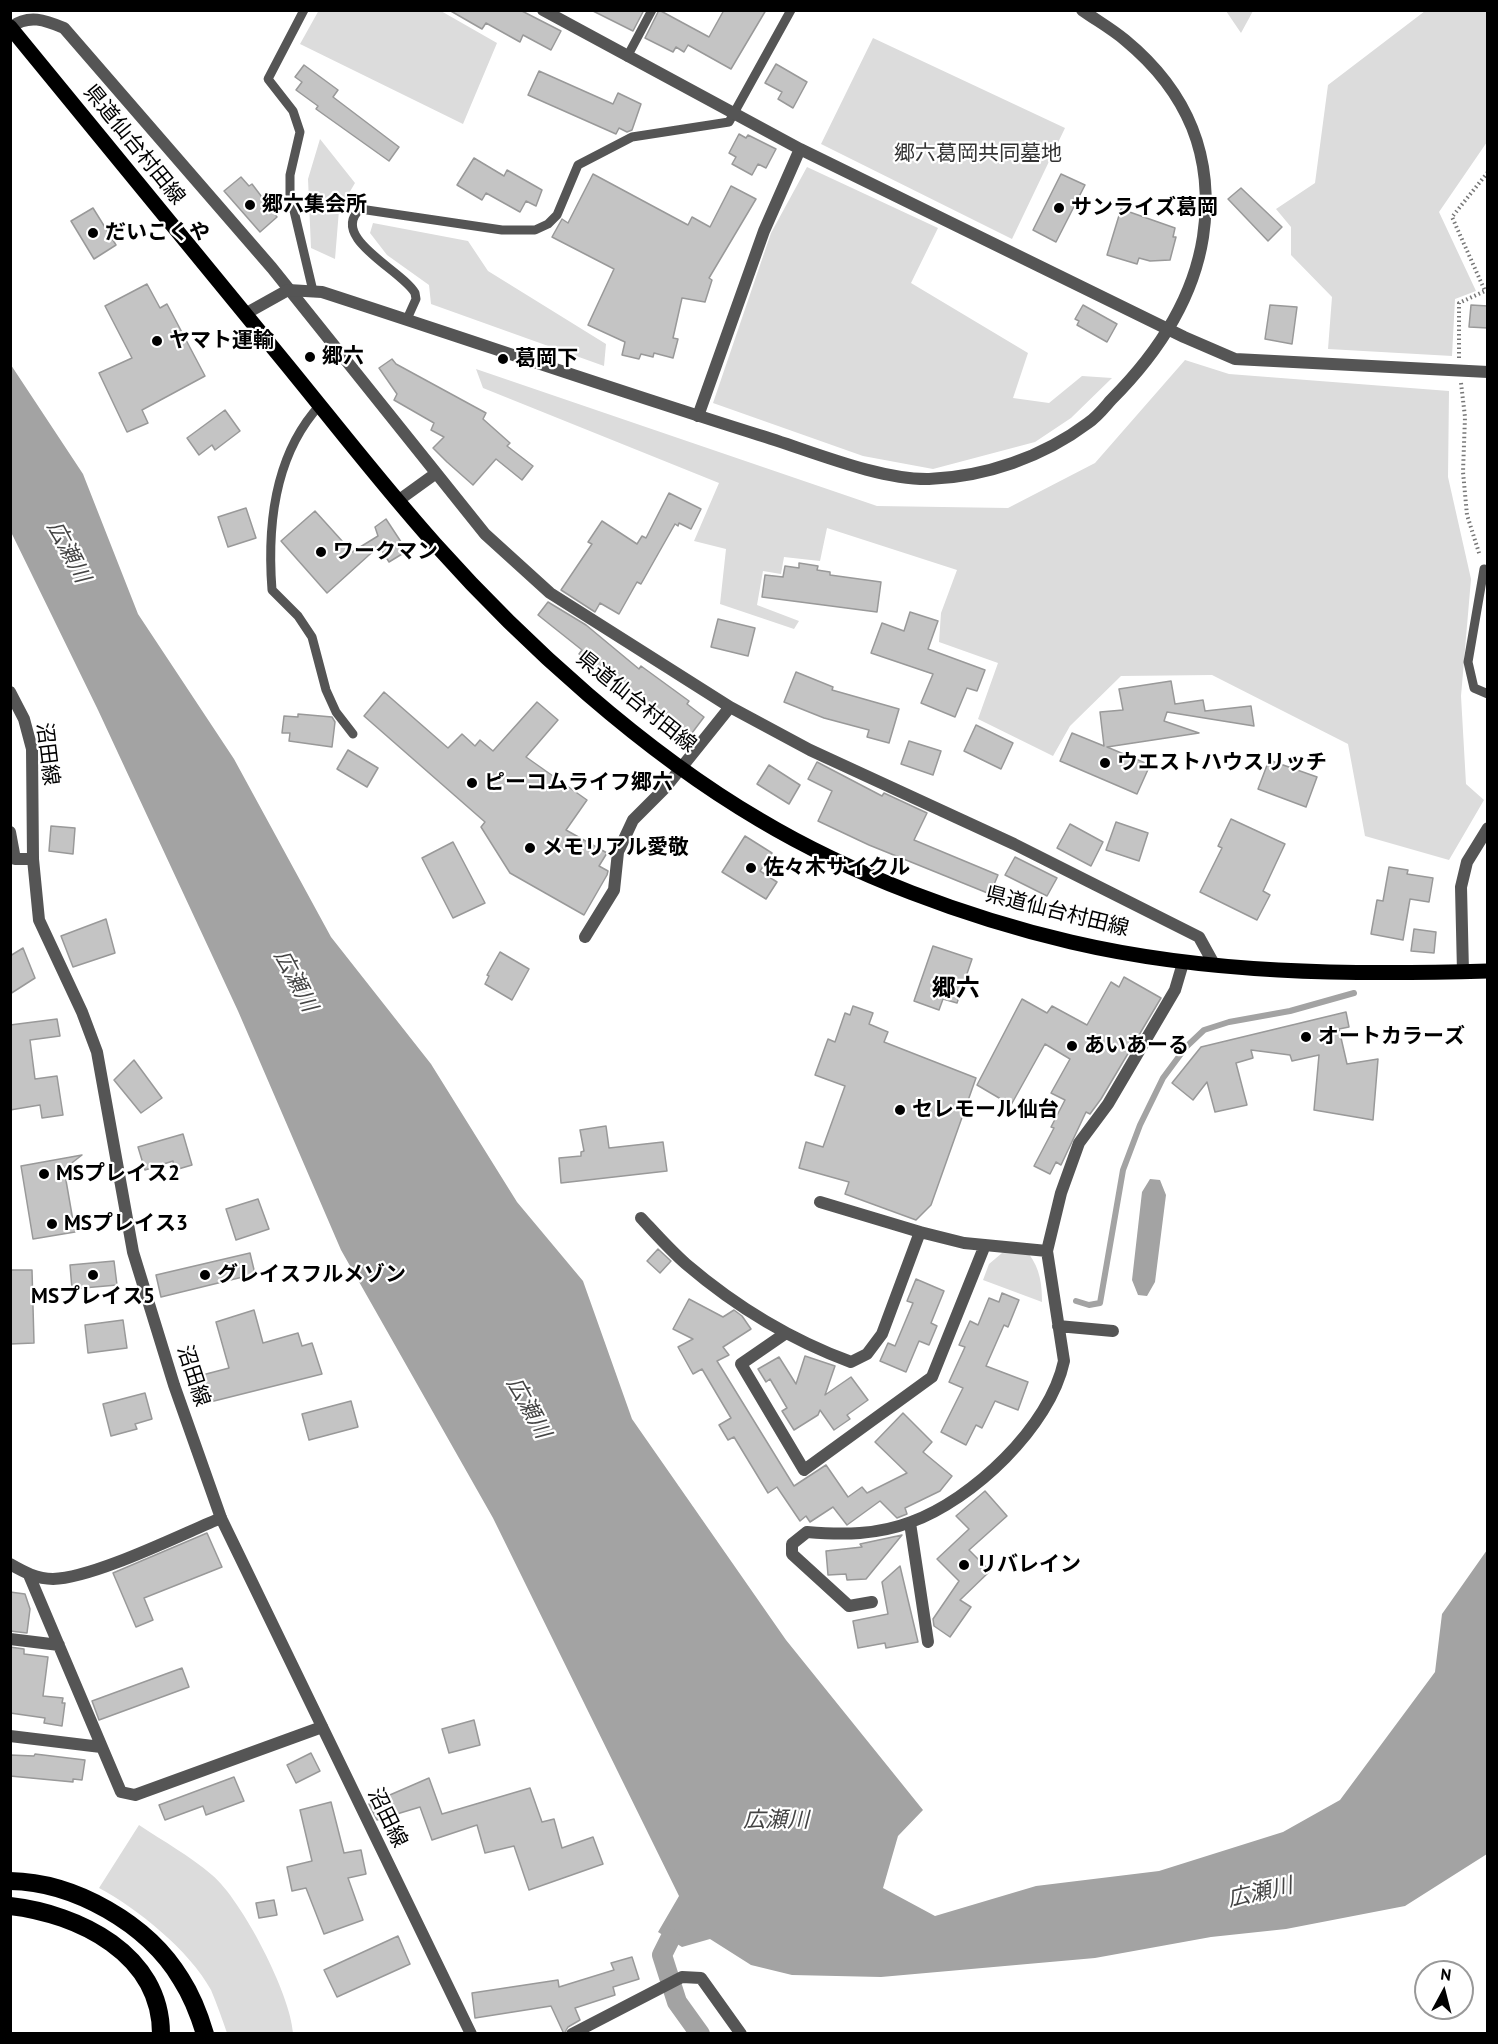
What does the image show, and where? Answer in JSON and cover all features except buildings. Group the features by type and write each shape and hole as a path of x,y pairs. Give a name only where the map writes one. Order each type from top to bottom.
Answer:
{"highway":[{"path":"10,1881 51,1888 84,1899 113,1913 138,1932 181,1977 197,2008 205,2034"},
{"path":"10,1906 37,1909 66,1917 97,1932 121,1951 140,1971 155,1996 161,2034"}],"main road":[{"name":"県道仙台村田線","path":"11,27 434,543 513,625 639,736 761,821 837,859 914,892 1070,942 1184,963 1304,973 1488,971"}],"street":[{"path":"245,314 288,290 322,292 698,416 891,476 927,479 973,475 1028,457 1089,423 1137,375 1169,329 1192,282 1202,239 1206,204 1203,171 1191,119 1166,81 1125,39 1082,10"},
{"path":"544,11 733,115 800,149 1234,359 1488,372"},
{"path":"11,27 22,20 45,20 64,28 288,290 485,534 550,593 730,707 810,750 1014,844 1199,937 1215,966"},
{"path":"698,416 764,231 800,149"},
{"path":"399,500 435,474"},
{"name":"沼田線","path":"10,692 24,719 32,749 33,859 39,920 82,1011 97,1052 133,1252 174,1385 221,1518 471,2034"},
{"path":"585,938 614,890 618,852 633,820 682,768 730,707"},
{"path":"1463,972 1461,887 1467,862 1488,828"},
{"path":"10,832 15,859 33,859"},
{"path":"872,1602 849,1606 792,1554 792,1544 807,1532 854,1535 910,1523 949,1506 1022,1442 1060,1377 1064,1361 1047,1251 1061,1193 1079,1143 1108,1104 1175,990 1184,963"},
{"path":"820,1202 920,1232 985,1245 1047,1251"},
{"path":"640,1218 685,1263 752,1313 786,1333 851,1362 867,1354 882,1334 920,1232"},
{"path":"786,1333 741,1364 804,1470 932,1377 985,1245"},
{"path":"1058,1326 1113,1330"},
{"path":"10,1564 29,1575 53,1579 92,1571 221,1518"},
{"path":"910,1523 928,1642"},
{"path":"29,1575 121,1792 135,1795 322,1727"},
{"path":"10,1639 59,1645"},
{"path":"10,1736 102,1747"},
{"path":"572,2034 682,1977 701,1978 741,2034"}],"lane":[{"path":"304,10 268,79 293,111 300,132 290,175 290,194 313,291"},
{"path":"627,57 652,10"},
{"path":"407,320 416,299 415,293 358,241 350,224 352,216 360,209 502,230 536,230 548,224 557,215 578,165 632,136 729,122 790,10"},
{"path":"320,405 307,419 281,472 272,509 272,590 298,616 312,637 326,690 336,712 353,734"},
{"path":"1484,568 1468,662 1473,688 1488,694"}],"path":[{"path":"1484,568 1467,515 1464,472 1465,417 1459,371 1459,303 1485,291 1452,217 1488,172"}],"green space":[{"path":"319,10 441,11 497,43 463,124 300,44"},
{"path":"1226,11 1253,11 1241,33"},
{"path":"1425,11 1487,11 1487,142 1439,212 1476,291 1455,299 1452,356 1328,349 1332,297 1291,255 1291,227 1276,209 1315,183 1328,85"},
{"name":"郷六葛岡共同墓地","path":"873,38 1065,128 1012,239 821,144"},
{"path":"320,139 355,183 339,210 335,259 311,248 308,179"},
{"path":"807,167 938,228 911,283 1028,353 1013,398 1049,403 1082,376 1112,378 1071,418 1035,442 933,469 863,456 713,403 771,233"},
{"path":"373,223 468,241 488,271 606,344 604,366 431,304 429,285 387,255 370,233"},
{"path":"1185,360 1229,374 1449,391 1448,477 1471,579 1461,696 1466,784 1484,800 1449,860 1365,836 1348,744 1212,675 1121,676 1070,726 1053,756 978,719 998,663 939,642 941,613 957,570 827,528 820,561 784,557 781,574 763,571 757,605 799,621 794,629 720,604 726,549 694,541 719,483 483,388 476,369 877,506 1008,508 1095,463"},
{"path":"1002,1253 1029,1254 1040,1277 1042,1302 983,1280 989,1264"},
{"path":"139,1825 204,1868 224,1887 263,1949 284,1996 293,2033 227,2033 211,1990 190,1960 146,1919 99,1888"}],"water":[{"name":"広瀬川","path":"11,365 83,474 138,614 234,759 331,937 431,1064 517,1202 583,1281 632,1419 786,1640 923,1810 898,1836 883,1888 935,1916 1036,1886 1159,1871 1283,1832 1340,1800 1435,1672 1442,1614 1487,1550 1487,1854 1405,1906 1286,1929 1211,1937 1095,1958 881,1977 792,1975 751,1965 710,1939 682,1947 658,1932 679,1896 493,1518 341,1250 238,1011 98,710 11,532"},
{"path":"1150,1179 1160,1180 1166,1195 1155,1282 1147,1296 1138,1295 1132,1280 1142,1192"}],"waterway":[{"path":"1076,1301 1089,1305 1100,1303 1123,1170 1140,1125 1163,1078 1186,1047 1204,1030 1229,1022 1290,1011 1354,993"},
{"path":"670,1939 662,1955 677,2002 700,2034"}],"place":[{"name":"郷六集会所","path":"250,205"},
{"name":"サンライズ葛岡","path":"1059,208"},
{"name":"だいこくや","path":"93,233"},
{"name":"ヤマト運輸","path":"157,341"},
{"name":"郷六","path":"310,357"},
{"name":"葛岡下","path":"503,359"},
{"name":"ワークマン","path":"321,552"},
{"name":"ウエストハウスリッチ","path":"1105,763"},
{"name":"ピーコムライフ郷六","path":"472,783"},
{"name":"メモリアル愛敬","path":"530,848"},
{"name":"佐々木サイクル","path":"751,868"},
{"name":"オートカラーズ","path":"1306,1037"},
{"name":"あいあーる","path":"1072,1046"},
{"name":"セレモール仙台","path":"900,1110"},
{"name":"MSプレイス2","path":"44,1174"},
{"name":"MSプレイス3","path":"52,1224"},
{"name":"MSプレイス5","path":"93,1275"},
{"name":"グレイスフルメゾン","path":"205,1275"},
{"name":"リバレイン","path":"964,1565"}],"district":[{"name":"郷六","path":"956,989"}]}
